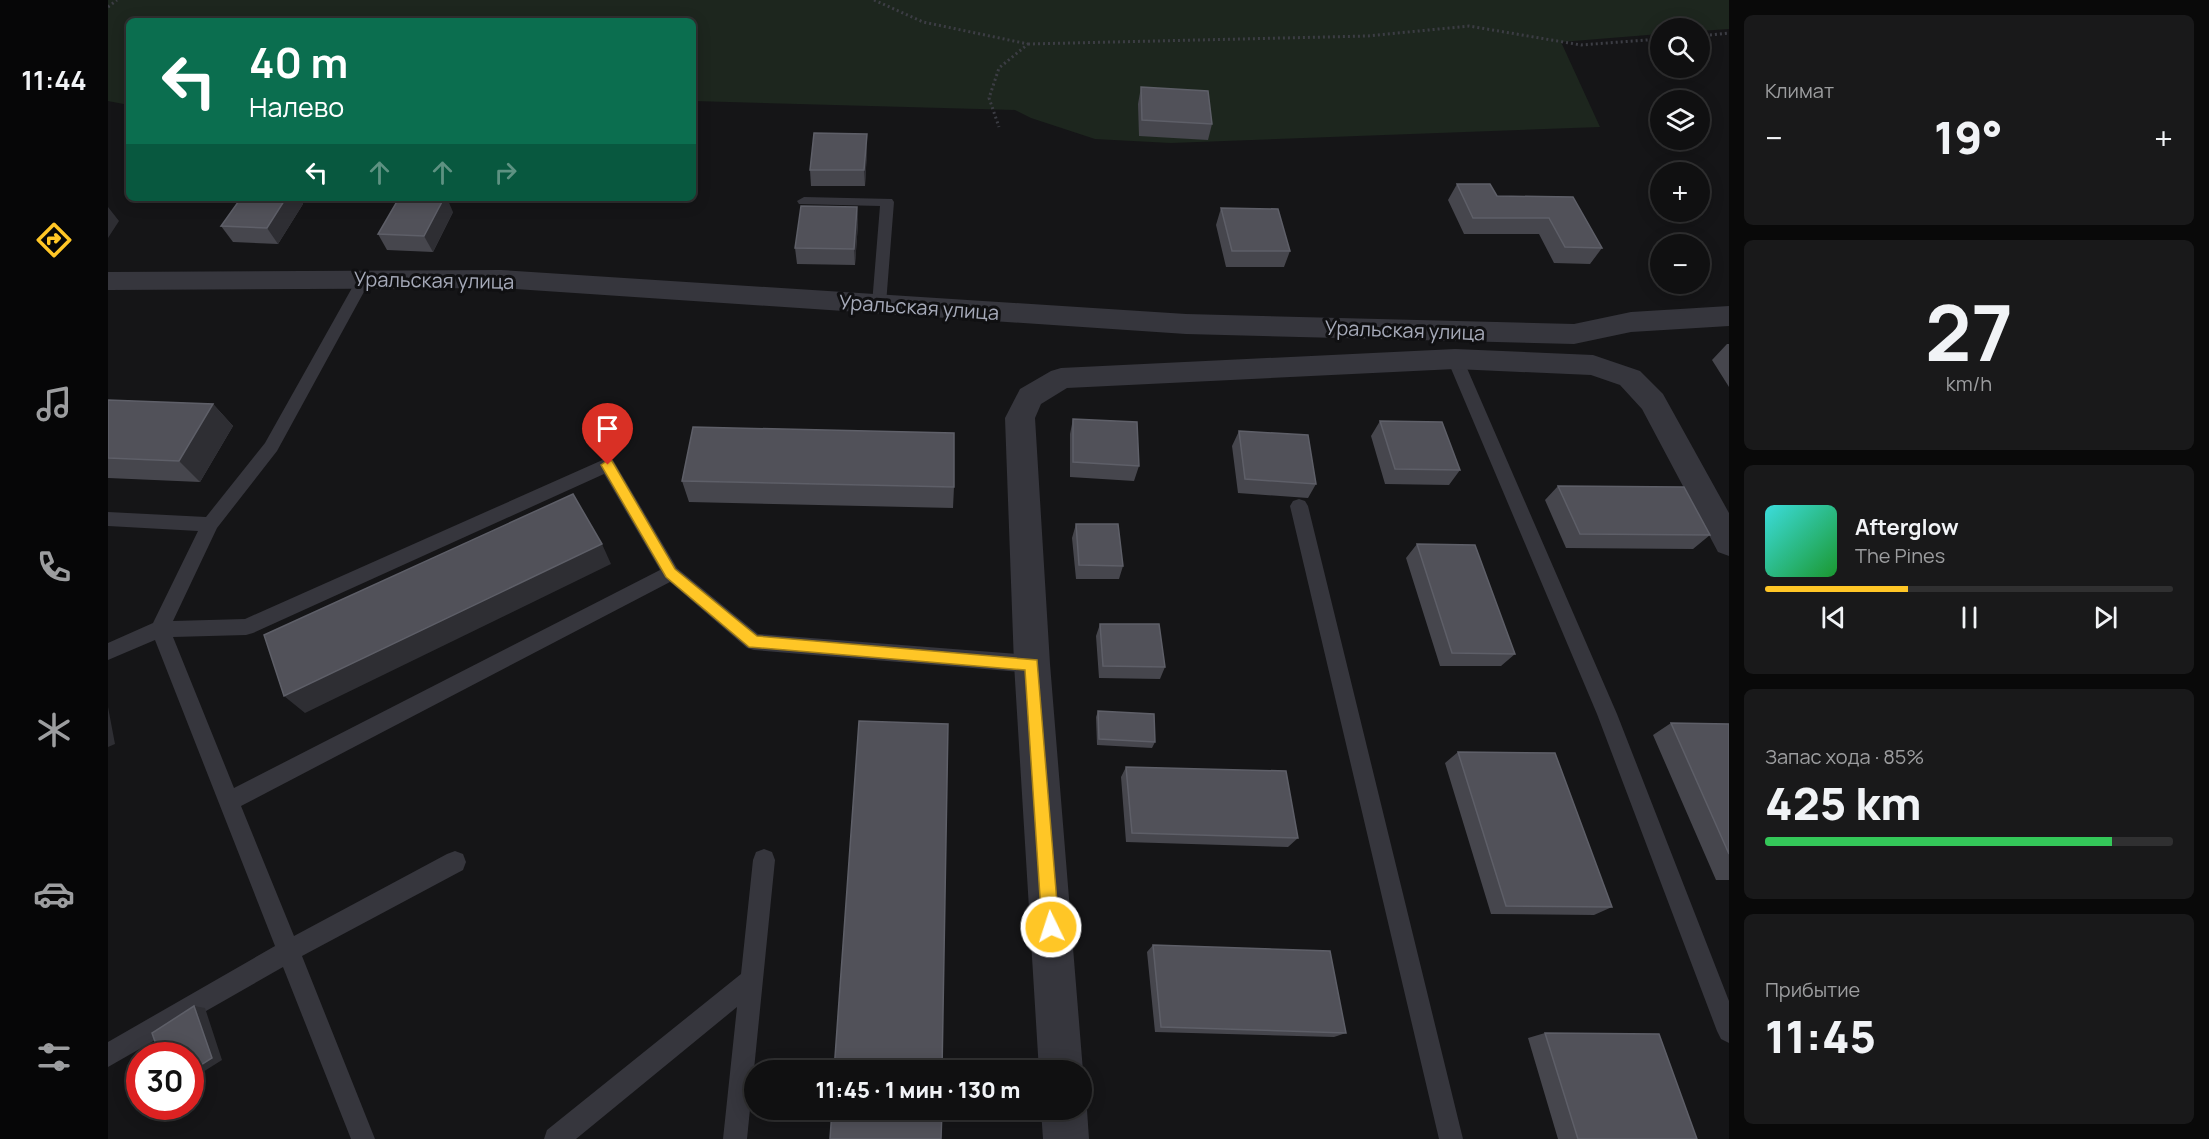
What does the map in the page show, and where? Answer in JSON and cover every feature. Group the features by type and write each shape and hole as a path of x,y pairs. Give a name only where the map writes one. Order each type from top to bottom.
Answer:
{"street":[{"name":"Уральская улица","path":"108,281 501,279 1186,324 1575,334 1630,322 1729,316"},
{"path":"1575,334 1576,346 1593,365"},
{"path":"1060,1060 1032,664 1020,418 1030,397 1060,378 1455,359 1593,365 1630,378 1653,402 1729,543"},
{"path":"1065,1120 1066,1139"}],"lane":[{"path":"804,201 887,202 879,304"},
{"path":"363,1139 160,630 210,524 271,447 364,279"},
{"path":"1455,359 1607,714 1729,1031"},
{"path":"108,652 160,630 246,627 608,465 670,573 754,642 1032,664"},
{"path":"1299,506 1451,1139"},
{"path":"108,519 210,524"},
{"path":"229,801 670,573"},
{"path":"735,1139 764,860"},
{"path":"108,1055 289,951 455,862"},
{"path":"556,1139 752,980"}],"path":[{"path":"108,7 117,0"},
{"path":"874,0 923,22 1028,44 1368,36 1469,26 1581,45 1650,40"},
{"path":"1710,35 1729,33"},
{"path":"999,127 989,98 999,68 1028,44"}],"shaded area":[{"path":"108,0 1729,0 1729,29 1710,30 1710,18 1650,18 1650,35 1561,42 1600,127 1171,143 1095,139 1031,118 1015,110 696,101 696,18 126,18 126,104 108,101"}],"building":[{"path":"1141,87 1208,91 1212,124 1142,120"},
{"path":"814,133 867,134 864,170 810,170"},
{"path":"1457,184 1490,184 1497,196 1573,197 1602,248 1565,247 1549,218 1473,218"},
{"path":"239,201 284,201 267,228 221,226"},
{"path":"397,201 442,201 424,236 378,234"},
{"path":"801,206 857,207 854,249 795,248"},
{"path":"1221,208 1278,209 1290,251 1232,251"},
{"path":"108,400 213,404 179,461 108,458"},
{"path":"1073,419 1137,422 1139,466 1073,462"},
{"path":"1380,421 1442,422 1460,470 1395,469"},
{"path":"693,427 954,433 954,487 682,481"},
{"path":"1239,431 1308,435 1316,484 1245,479"},
{"path":"1558,486 1684,487 1710,535 1580,534"},
{"path":"573,494 602,544 284,696 264,635"},
{"path":"1076,524 1118,524 1123,566 1079,565"},
{"path":"1417,544 1475,545 1515,654 1452,653"},
{"path":"1100,624 1159,624 1165,667 1103,666"},
{"path":"1098,711 1154,714 1155,742 1099,739"},
{"path":"859,721 948,724 942,1060 835,1060"},
{"path":"1671,723 1729,724 1729,854"},
{"path":"1458,752 1555,753 1612,907 1506,906"},
{"path":"1126,767 1286,771 1298,838 1132,833"},
{"path":"1153,945 1330,951 1346,1033 1161,1027"},
{"path":"194,1006 212,1058 204,1063 204,1042 155,1042 152,1033"},
{"path":"1545,1033 1659,1034 1697,1139 1578,1139"},
{"path":"831,1120 942,1120 941,1139 830,1139"}],"route":[{"path":"608,465 670,573 754,642 1032,664 1051,927"}]}
